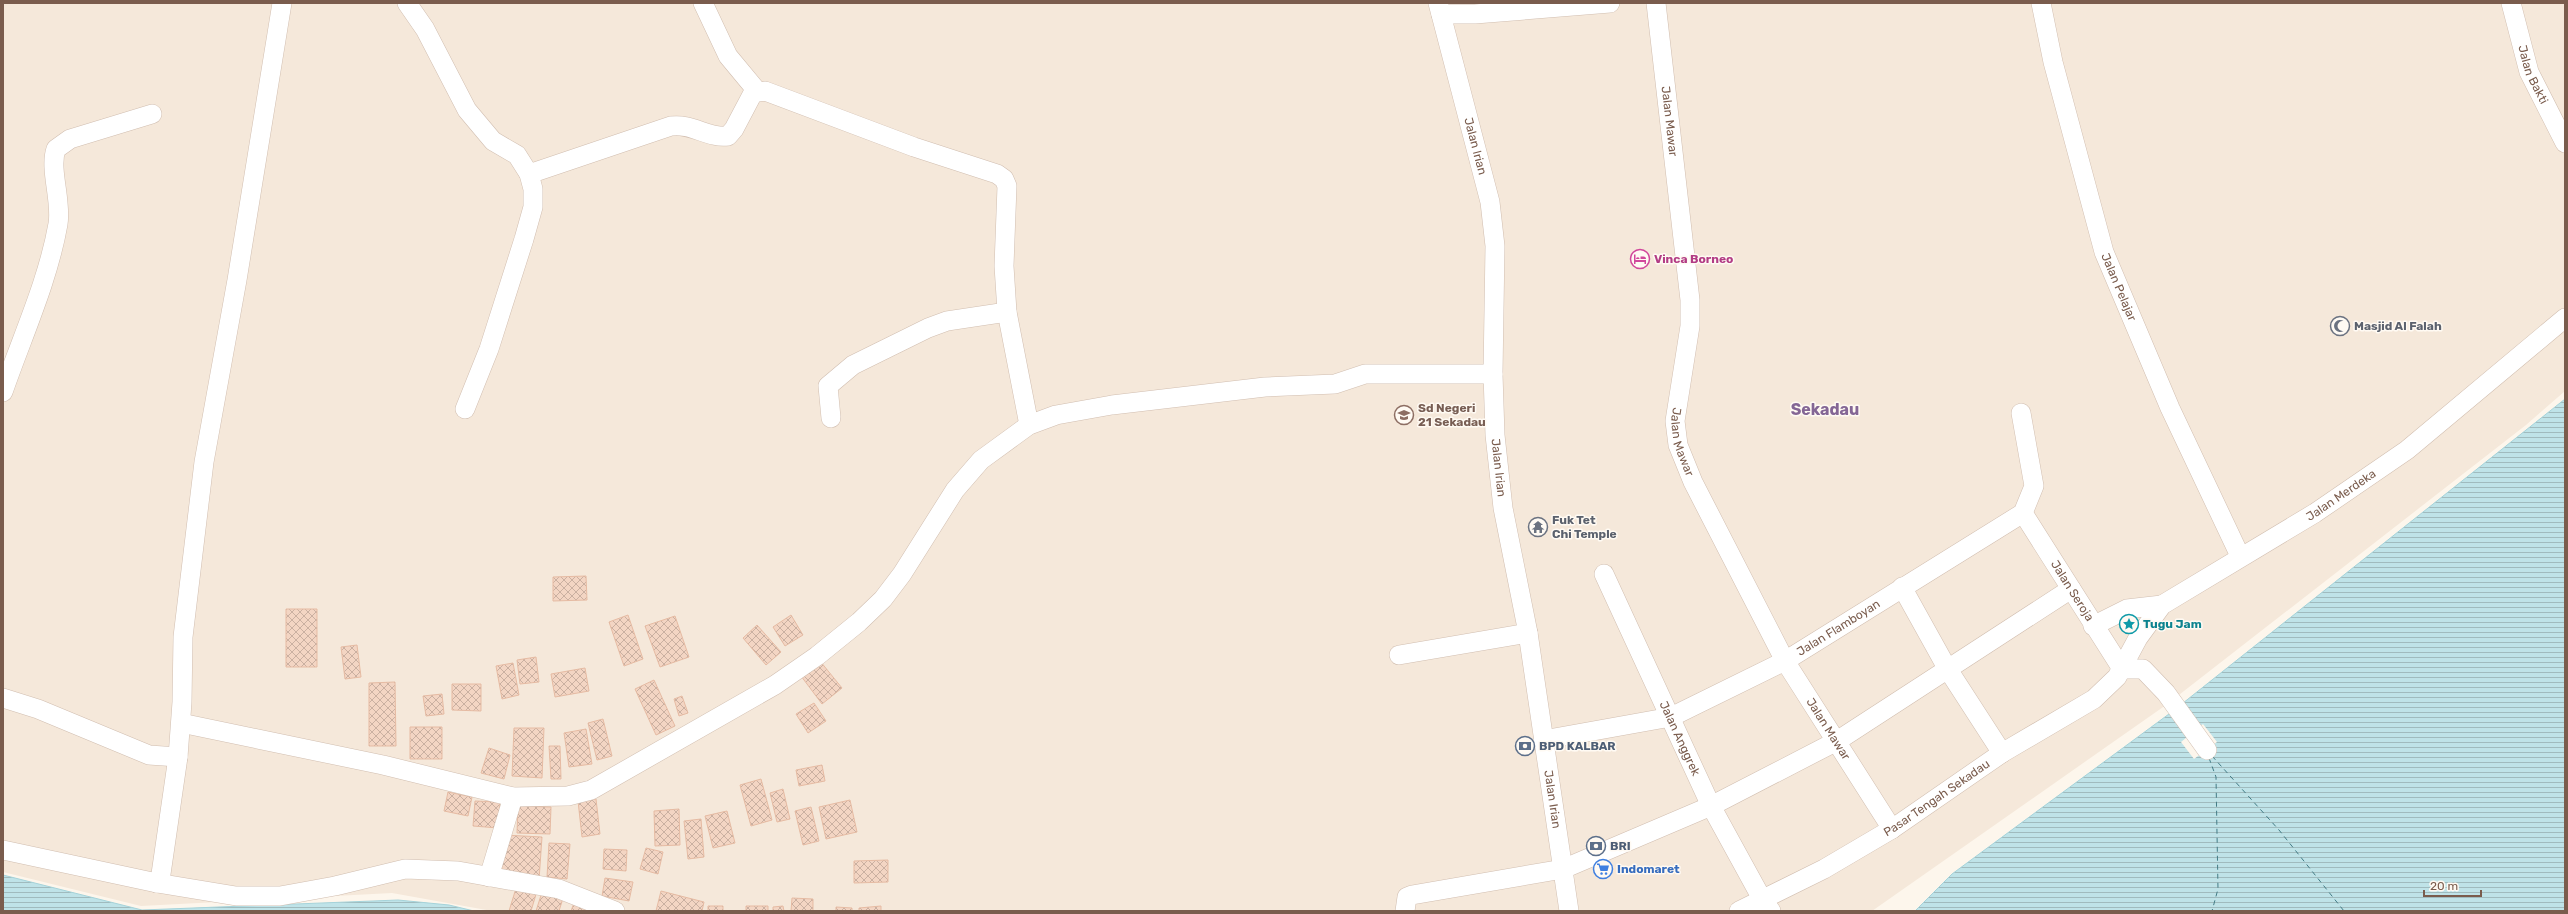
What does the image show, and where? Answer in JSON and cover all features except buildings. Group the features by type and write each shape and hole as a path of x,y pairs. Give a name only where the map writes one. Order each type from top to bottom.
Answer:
{"street":[{"path":"157,883 161,874 178,757 181,723 183,637 204,462 237,280 282,3"},
{"path":"407,3 425,29 475,121 493,141 518,155 529,174 533,189 533,207 530,220 489,349 465,409"},
{"path":"703,3 728,56 757,91"},
{"path":"1439,9 1475,14 1610,3"},
{"name":"Jalan Mawar","path":"1656,3 1690,300 1690,326 1674,431 1693,482 1785,660 1892,829"},
{"name":"Jalan Pelajar","path":"2041,3 2053,62 2104,252 2167,401 2240,556"},
{"name":"Jalan Bakti","path":"2511,3 2516,30 2529,72 2565,143"},
{"name":"Jalan Irian","path":"1439,9 1490,202 1495,246 1493,374 1495,435 1503,508 1528,633 1569,911"},
{"path":"529,174 671,126 682,124 721,137 728,136 734,129 748,99 757,91 765,91 914,147 997,174 1004,179 1007,186 1004,266 1007,312 1029,425"},
{"path":"3,392 52,251 60,210 54,160 56,148 70,139 152,114"},
{"path":"831,418 828,386 853,366 938,324 1007,312"},
{"name":"Jalan Merdeka","path":"2122,669 2138,638 2162,605 2240,556 2315,513 2407,450 2565,318"},
{"path":"181,723 383,765 513,797 568,796 591,790 775,684 817,656 883,599 902,574 955,490 981,460 1029,425 1056,415 1112,405 1265,387 1335,384 1365,374 1493,374"},
{"path":"2021,413 2034,482 2032,494 2022,513"},
{"name":"Jalan Flamboyan","path":"1543,740 1670,717 1785,660 2022,513"},
{"name":"Jalan Seroja","path":"2022,513 2093,626 2122,669"},
{"name":"Jalan Anggrek","path":"1604,574 1711,806 1766,905"},
{"path":"1902,587 1946,668 2002,753"},
{"path":"1405,911 1405,902 1408,897 1412,895 1563,869 1711,806 1837,741 1946,668 2071,589"},
{"path":"2093,626 2127,610 2162,605"},
{"path":"1398,655 1528,633"},
{"path":"2122,669 2143,669 2166,693 2207,750"},
{"name":"Pasar Tengah Sekadau","path":"1739,911 1766,905 1892,829 2002,753 2094,699 2108,687 2122,669"},
{"path":"3,698 38,709 149,755 178,757"},
{"path":"489,877 513,797"},
{"path":"3,850 157,883 236,896 265,896 335,886 405,869 458,871 560,889 615,911"}],"shaded area":[{"path":"3,3 2565,3 2565,391 2526,425 2166,705 1872,911 492,911 392,893 141,906 3,872"}],"water":[{"path":"2565,399 2565,911 1915,911 1952,874 2173,711"},
{"path":"3,875 142,910 398,900 449,905 474,911 3,911"}],"pier":[{"path":"2203,724 2217,742 2194,759 2181,742"}],"ferry route":[{"path":"2212,756 2279,830 2344,911"},
{"path":"2209,758 2216,777 2218,889 2212,911"}],"place":[{"name":"Vinca Borneo","path":"1640,259"},
{"name":"Masjid Al Falah","path":"2340,326"},
{"name":"Sd Negeri 21 Sekadau","path":"1404,415"},
{"name":"Fuk Tet Chi Temple","path":"1538,527"},
{"name":"Tugu Jam","path":"2129,624"},
{"name":"BPD KALBAR","path":"1525,746"},
{"name":"BRI","path":"1596,846"},
{"name":"Indomaret","path":"1603,869"}],"district":[{"name":"Sekadau","path":"1825,409"}]}
